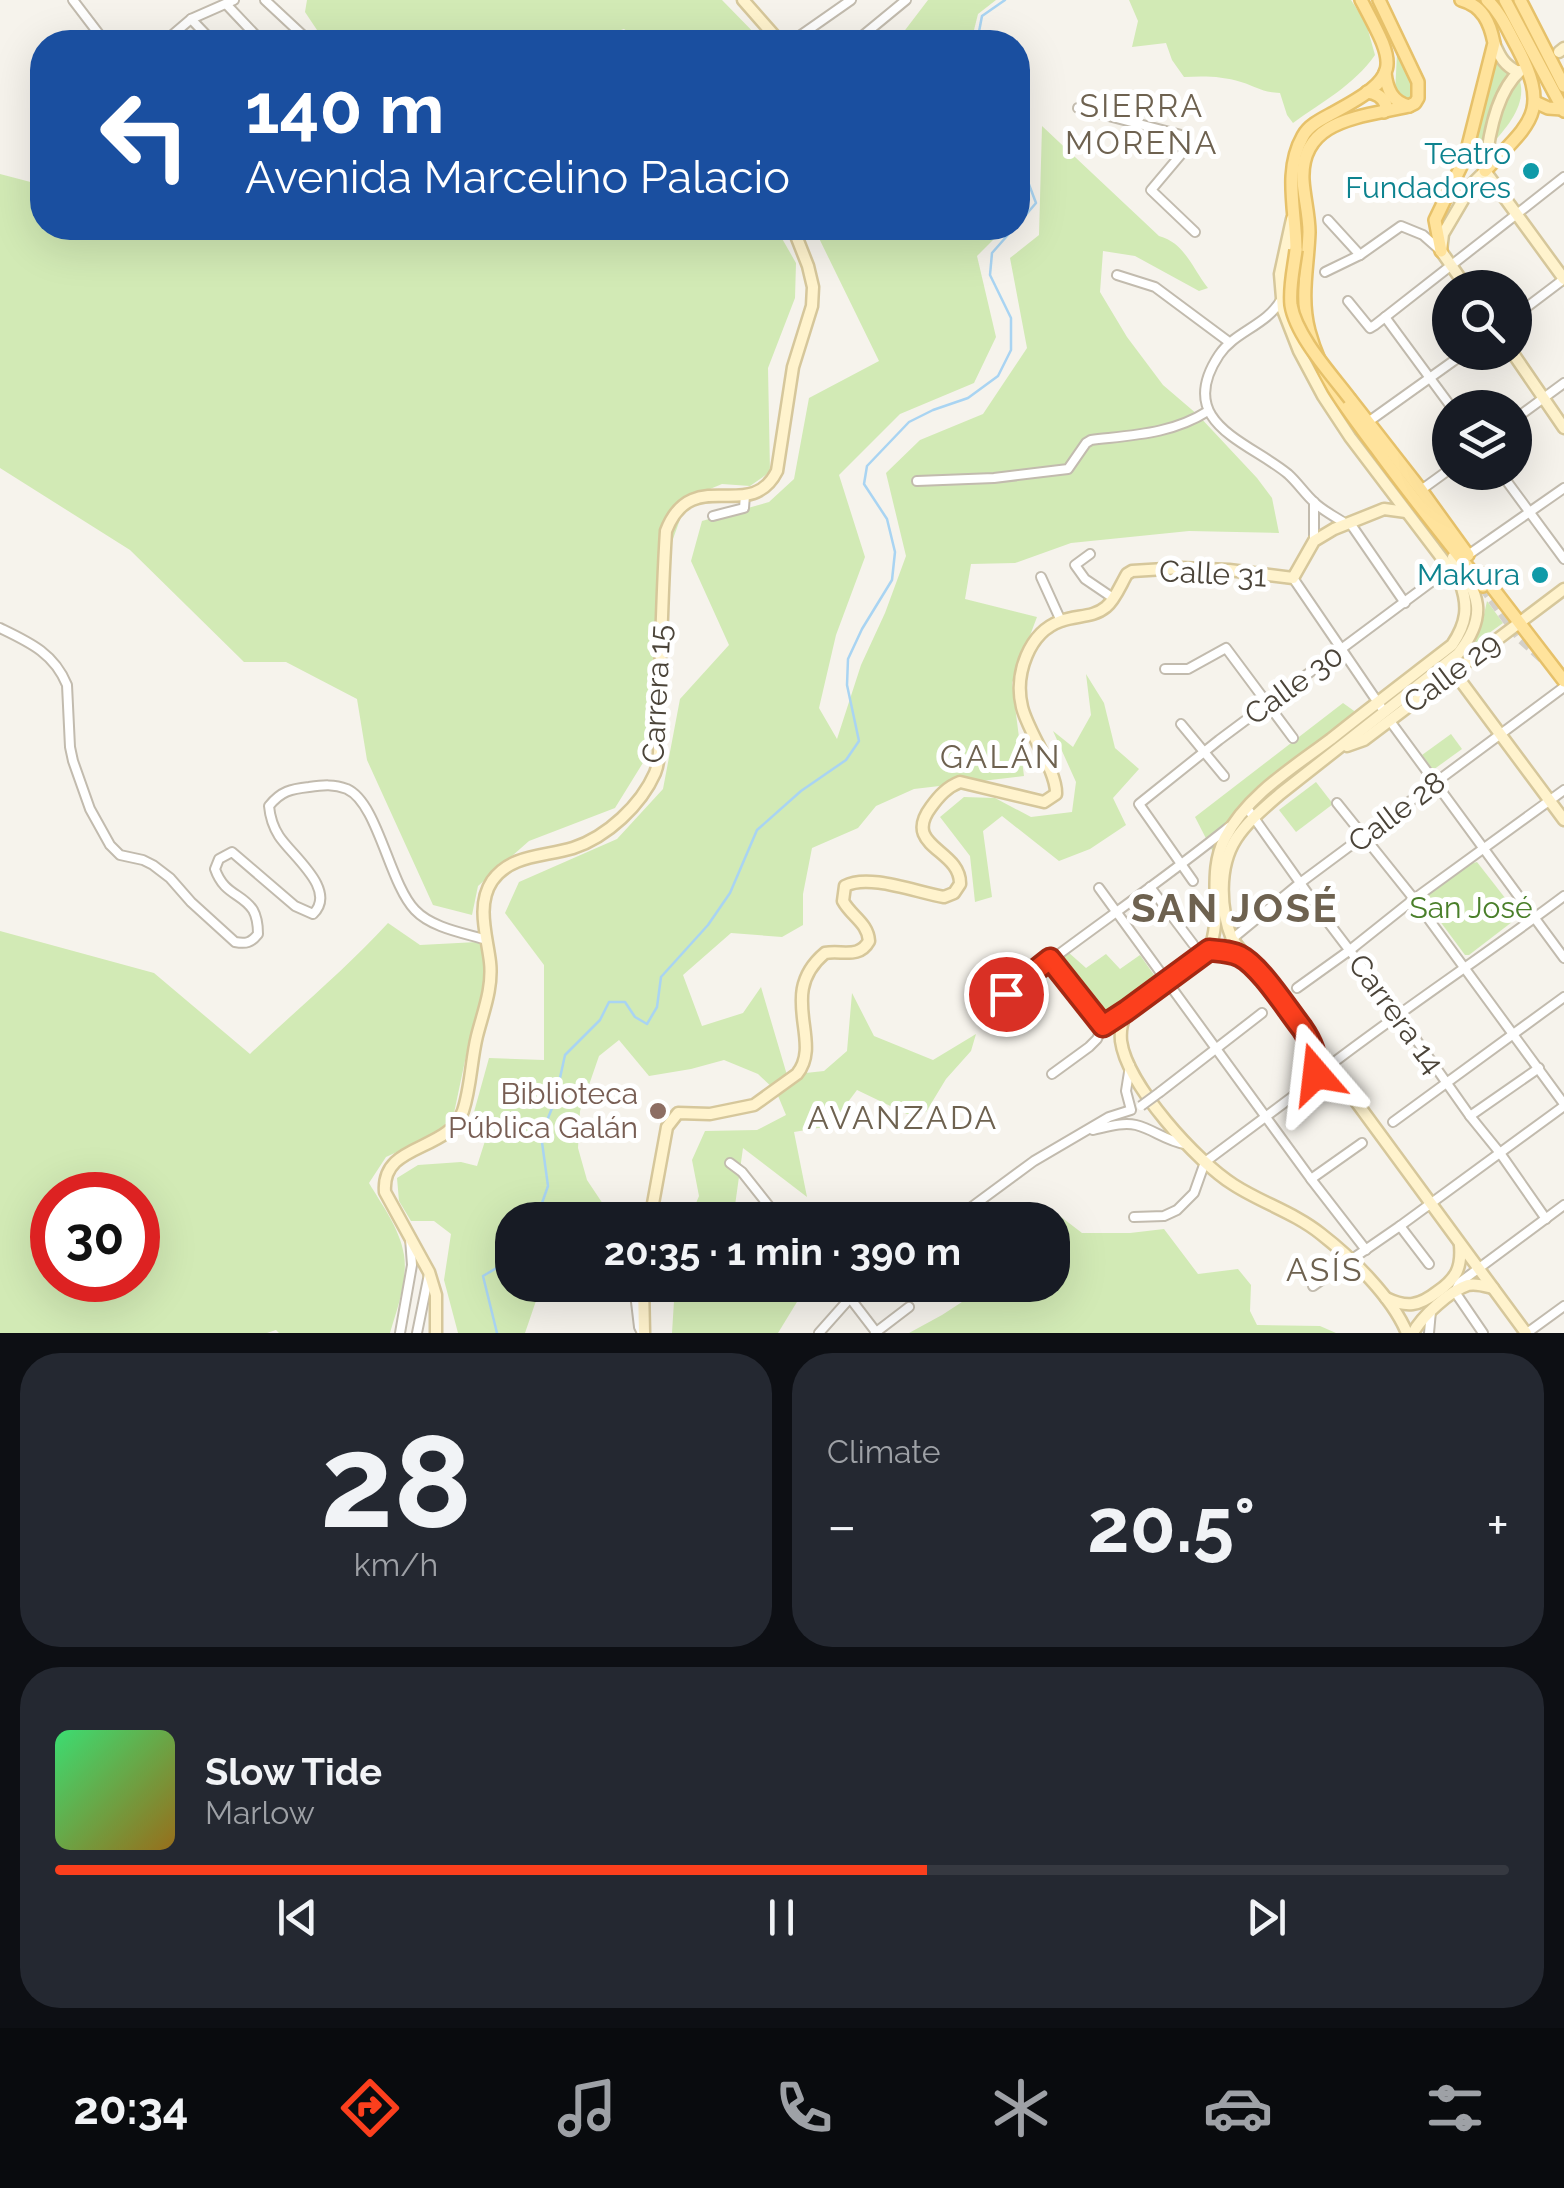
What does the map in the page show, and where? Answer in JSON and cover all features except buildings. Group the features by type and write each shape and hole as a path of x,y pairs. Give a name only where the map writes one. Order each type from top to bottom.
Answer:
{"main road":[{"path":"743,0 769,30"},
{"path":"1361,0 1388,62 1376,85 1315,123 1301,139 1291,172 1296,250 1292,306 1296,320 1367,423 1564,684"},
{"path":"1379,0 1418,82 1418,98 1409,106 1338,122 1322,132 1308,151 1303,176 1309,232 1304,298 1308,329 1330,385 1470,581 1477,606 1473,634 1458,654 1280,794 1236,821 1216,864 1216,926 1209,950 1126,1011 1120,1027 1130,1066 1185,1144 1234,1185 1321,1234 1385,1298 1410,1333 1455,1292 1474,1284 1494,1288"},
{"path":"1461,0 1471,3 1485,16 1502,61 1519,72 1510,80 1500,102 1484,171 1564,279"},
{"path":"1441,251 1443,234 1473,183 1525,128 1534,102 1530,72 1499,13 1487,0"},
{"path":"1505,0 1563,110"},
{"path":"1520,0 1564,86"},
{"path":"1538,36 1564,74"},
{"path":"1454,270 1441,251 1435,220 1465,158 1494,44"},
{"path":"1385,73 1390,94 1409,106"},
{"path":"1367,92 1380,96 1386,105 1384,112"},
{"path":"1534,102 1563,110"},
{"path":"1294,211 1280,274 1283,310 1299,351 1323,396 1460,582 1467,615 1452,644 1384,712 1272,784 1228,853 1223,885 1226,923 1232,939 1526,1333"},
{"path":"746,495 761,492 777,471 794,366 812,306 813,287 798,240"},
{"path":"1525,370 1564,427"},
{"path":"1384,509 1391,490 1389,466"},
{"path":"1389,466 1483,586"},
{"name":"Carrera 15","path":"436,1333 436,1295 430,1272 385,1192 384,1179 389,1167 401,1156 444,1134 455,1126 463,1111 488,999 491,967 483,906 489,884 503,869 533,855 574,848 596,836 618,821 644,794 657,768 666,531 681,505 689,500 746,495"},
{"path":"1314,540 1384,509 1406,512"},
{"name":"Calle 31","path":"653,1202 667,1128 678,1113 710,1114 760,1103 803,1067 806,974 825,953 855,953 869,940 866,926 842,901 845,886 856,882 902,887 934,896 950,895 960,884 959,873 922,831 924,816 940,795 960,782 1044,802 1056,794 1054,779 1022,706 1021,687 1032,641 1061,620 1105,608 1132,572 1180,568 1293,578 1314,540"},
{"name":"Calle 29","path":"1384,712 1454,672 1564,590"},
{"path":"1454,672 1564,820"},
{"path":"1209,950 1240,956 1253,965"},
{"path":"1385,1298 1404,1305 1418,1304 1447,1285 1460,1265 1459,1242"},
{"path":"643,1302 643,1333"}],"street":[{"path":"73,0 95,30"},
{"path":"265,0 297,30"},
{"path":"808,30 850,0"},
{"path":"870,30 906,0"},
{"path":"178,30 191,19 230,2 252,30"},
{"path":"191,19 202,30"},
{"path":"1078,108 1186,136 1184,152 1151,190 1195,232"},
{"path":"1348,301 1370,328 1564,177"},
{"path":"1328,220 1360,255"},
{"path":"1325,272 1360,255 1401,226 1423,235 1441,251"},
{"path":"1117,275 1154,287 1228,342"},
{"path":"1532,303 1564,279"},
{"path":"1282,300 1268,318 1228,342 1209,372 1205,394 1208,411 1236,440 1286,472 1314,502 1348,523 1404,602"},
{"path":"1386,316 1439,390"},
{"path":"1367,423 1442,370"},
{"path":"1532,405 1564,383"},
{"path":"1543,396 1564,427"},
{"path":"917,480 994,478 1068,470 1091,440 1171,429 1208,411"},
{"path":"1421,490 1432,482"},
{"path":"1468,555 1564,488"},
{"path":"1513,490 1564,559"},
{"path":"714,516 744,508 746,495"},
{"path":"1314,502 1314,540"},
{"path":"1090,554 1075,565 1085,580 1113,598"},
{"name":"Calle 30","path":"1181,865 1139,804 1450,568"},
{"path":"1041,577 1061,620"},
{"path":"1293,578 1384,712 1564,958"},
{"path":"0,628 52,659 68,685 72,761 90,809 110,845 120,855 154,865 235,942 252,942 258,934 257,920 252,908 229,893 218,879 214,870 219,859 232,852 295,906 314,914 322,896 302,862 280,839 271,822 269,806 285,790 330,784 350,790 363,802 400,888 416,911 433,923 486,940"},
{"path":"1164,669 1188,669 1226,648 1293,738"},
{"name":"Calle 28","path":"1232,939 1564,684"},
{"path":"1181,724 1224,776"},
{"path":"1296,988 1564,790"},
{"path":"1313,1286 1564,1105 1414,899 1338,803"},
{"name":"Carrera 14","path":"1250,813 1546,1218"},
{"path":"1006,994 1236,821"},
{"path":"1181,865 1193,881"},
{"path":"1150,887 1193,944"},
{"path":"1099,888 1366,1250"},
{"path":"1330,1066 1564,896"},
{"path":"1050,959 1103,1026"},
{"path":"1393,1122 1564,996"},
{"path":"1052,1074 1089,1048 1103,1026 1126,1011"},
{"path":"1141,1106 1262,1013"},
{"path":"1134,1217 1164,1216 1177,1210 1194,1193 1206,1162 1312,1082 1317,1065 1308,1038"},
{"path":"978,1202 1034,1161 1109,1118 1131,1110 1126,1091 1130,1066"},
{"path":"1470,1116 1539,1068"},
{"path":"1088,1130 1127,1124 1142,1126 1185,1144"},
{"path":"1311,1179 1362,1143"},
{"path":"730,1163 766,1202"},
{"path":"1482,1333 1455,1292 1459,1282 1564,1205"},
{"path":"1400,1226 1429,1264"},
{"path":"400,1333 412,1264 409,1234"},
{"path":"417,1333 430,1272"},
{"path":"636,1302 643,1333"},
{"path":"819,1333 847,1302"},
{"path":"855,1302 876,1332 909,1307"},
{"path":"1526,1333 1564,1306"},
{"path":"1429,1333 1432,1310"}],"green space":[{"path":"307,0 722,0 751,30 317,30 305,12"},
{"path":"928,0 996,0 978,14 974,30 905,30"},
{"path":"1129,0 1351,0 1366,23 1375,55 1347,84 1293,123 1280,93 1227,79 1184,77 1166,43 1132,47 1138,21"},
{"path":"1397,54 1411,81 1412,99 1400,98 1395,93"},
{"path":"1496,56 1500,68 1508,73 1495,101 1479,160 1475,150"},
{"path":"1519,78 1519,105 1492,144 1510,86"},
{"path":"1042,126 1159,236 1182,250 1208,288 1199,291 1135,256 1103,251 1100,292 1127,337 1163,385 1198,415 1257,478 1272,498 1279,533 1189,531 1071,543 1015,563 971,564 965,599 1037,617 1012,683 1024,776 914,789 876,806 858,828 812,848 803,894 803,925 782,937 731,933 683,975 702,1026 743,1013 761,987 787,1075 824,1071 847,1051 852,993 874,1036 933,1060 976,1034 971,1051 946,1079 926,1112 907,1114 857,1090 830,1126 794,1132 807,1197 743,1148 736,1202 696,1202 699,1196 692,1160 705,1131 757,1130 786,1115 776,1091 758,1074 724,1060 649,1076 619,1040 599,1056 580,1111 578,1148 587,1180 602,1202 495,1202 495,1302 536,1302 525,1333 458,1333 444,1280 451,1234 434,1221 411,1221 399,1201 397,1178 418,1165 461,1162 477,1166 485,1141 474,1112 489,1058 544,1060 544,965 505,913 519,882 617,839 663,789 680,699 729,645 691,561 702,521 769,502 794,479 809,398 879,361 820,240 993,240 977,256 996,337 974,383 900,414 839,475 865,557 836,635 819,708 837,739 861,665 906,556 886,473 920,440 983,414 1027,348 1010,258 1039,235"},
{"path":"0,174 30,182 30,240 783,240 796,263 795,298 768,368 770,472 750,486 722,484 698,494 683,511 659,578 649,753 615,808 529,841 478,886 472,915 433,905 367,760 357,699 286,662 244,662 130,550 0,468"},
{"path":"1487,601 1503,623 1474,644 1481,628"},
{"path":"1086,674 1104,703 1115,748 1139,769 1113,798 1126,825 1090,849 1059,861 1002,816 983,831 992,897 975,902 970,856 940,817 964,797 995,798 1031,817 1072,812 1076,782 1053,731 1073,747 1091,715"},
{"path":"1343,703 1357,713 1244,803 1213,852 1195,817"},
{"path":"1451,734 1462,749 1433,770 1422,755"},
{"path":"1316,782 1333,804 1296,832 1279,810"},
{"name":"San José","path":"1477,862 1516,912 1512,922 1465,955 1425,901 1469,864"},
{"path":"388,923 420,945 477,942 486,949 484,1007 470,1037 454,1113 438,1133 386,1157 369,1183 395,1227 404,1255 403,1284 390,1333 0,1333 0,931 154,973 250,1054"},
{"path":"1068,952 1086,968 1106,954 1120,969 1140,955 1159,982 1104,1018 1055,961"},
{"path":"1070,1224 1082,1233 1164,1229 1198,1274 1238,1269 1251,1285 1250,1311 1257,1325 1320,1326 1336,1333 909,1333 962,1302 1070,1302"},
{"path":"674,1302 797,1302 778,1333 672,1333"}],"waterway":[{"path":"979,30 982,16 1005,0"},
{"path":"1030,187 1036,203 1030,210"},
{"path":"542,1202 548,1186 541,1135 555,1101 565,1055 600,1020 609,1002 625,1002 635,1017 647,1024 657,1007 661,977 708,925 730,893 757,830 801,791 846,760 859,741 847,685 848,659 892,580 895,552 887,519 864,484 867,466 909,422 968,398 998,376 1011,350 1011,318 990,275 992,253 1003,240"},
{"path":"495,1269 483,1276 497,1333"}],"tunnel":[{"path":"1483,586 1521,638 1545,660"}],"place":[{"name":"Teatro Fundadores","path":"1531,171"},
{"name":"Makura","path":"1540,575"},
{"name":"Biblioteca Pública Galán","path":"658,1111"}],"district":[{"name":"SIERRA MORENA","path":"1142,124"},
{"name":"GALÁN","path":"1001,757"},
{"name":"SAN JOSÉ","path":"1235,908"},
{"name":"AVANZADA","path":"903,1118"},
{"name":"ASÍS","path":"1325,1270"}],"route":[{"path":"1006,994 1050,959 1103,1026 1209,950 1225,951 1253,965 1302,1028 1313,1050 1316,1074"}]}
